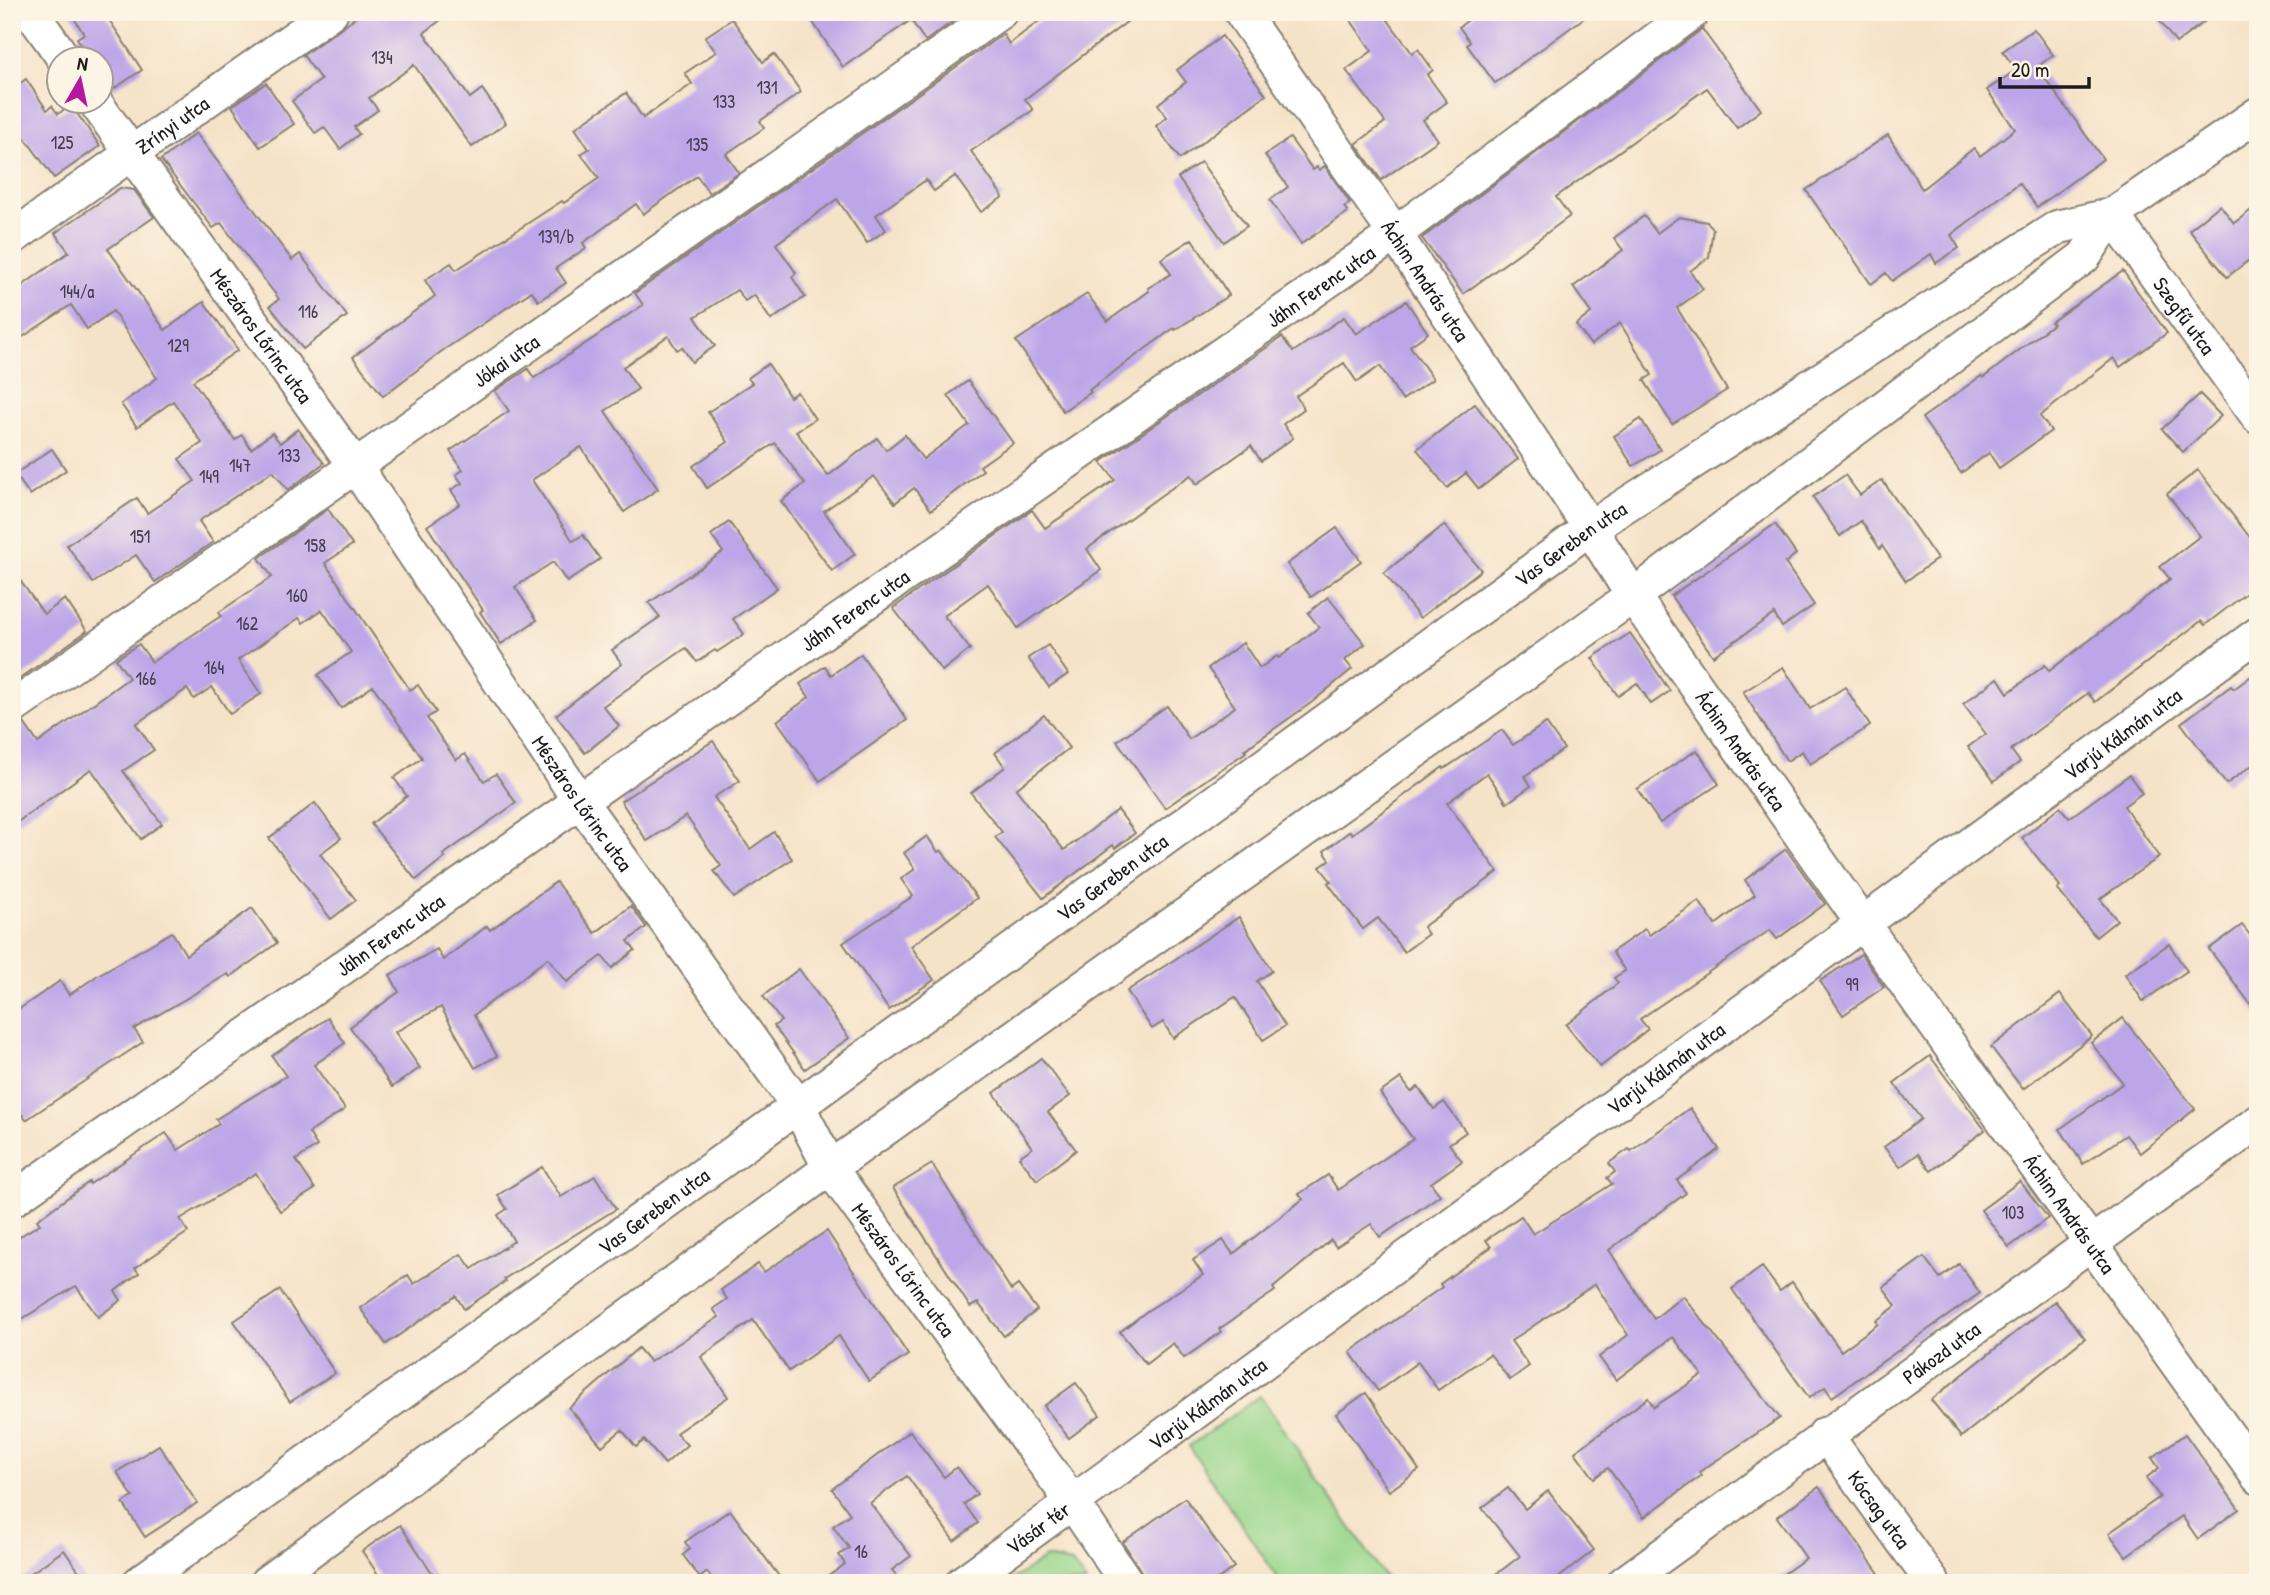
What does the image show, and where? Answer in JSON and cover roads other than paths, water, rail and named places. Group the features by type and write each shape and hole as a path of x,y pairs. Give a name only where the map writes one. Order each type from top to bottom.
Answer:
{"street":[{"path":"31,12 55,46"},
{"name":"Zrínyi utca","path":"12,238 331,12"},
{"name":"Jókai utca","path":"12,708 1000,12"},
{"name":"Áchim András utca","path":"1241,12 1395,234 1633,596 1863,924 2258,1477"},
{"name":"Jáhn Ferenc utca","path":"12,1200 580,800 1395,234 1693,12"},
{"name":"Vas Gereben utca","path":"266,1583 830,1168 1633,596 2084,257 2112,215 2258,114"},
{"name":"Mészáros Lőrinc utca","path":"105,116 355,466 580,800 798,1106 830,1168 1073,1503"},
{"name":"Vas Gereben utca","path":"139,1583 1590,528 2058,227 2112,215"},
{"name":"Szegfű utca","path":"2112,215 2258,417"},
{"name":"Varjú Kálmán utca","path":"1073,1503 2258,634"},
{"name":"Pákozd utca","path":"1624,1583 1825,1434 2258,1122"},
{"name":"Kócsag utca","path":"1825,1434 1933,1583"},
{"name":"Vásár tér","path":"962,1583 1073,1503 1127,1583"}]}
